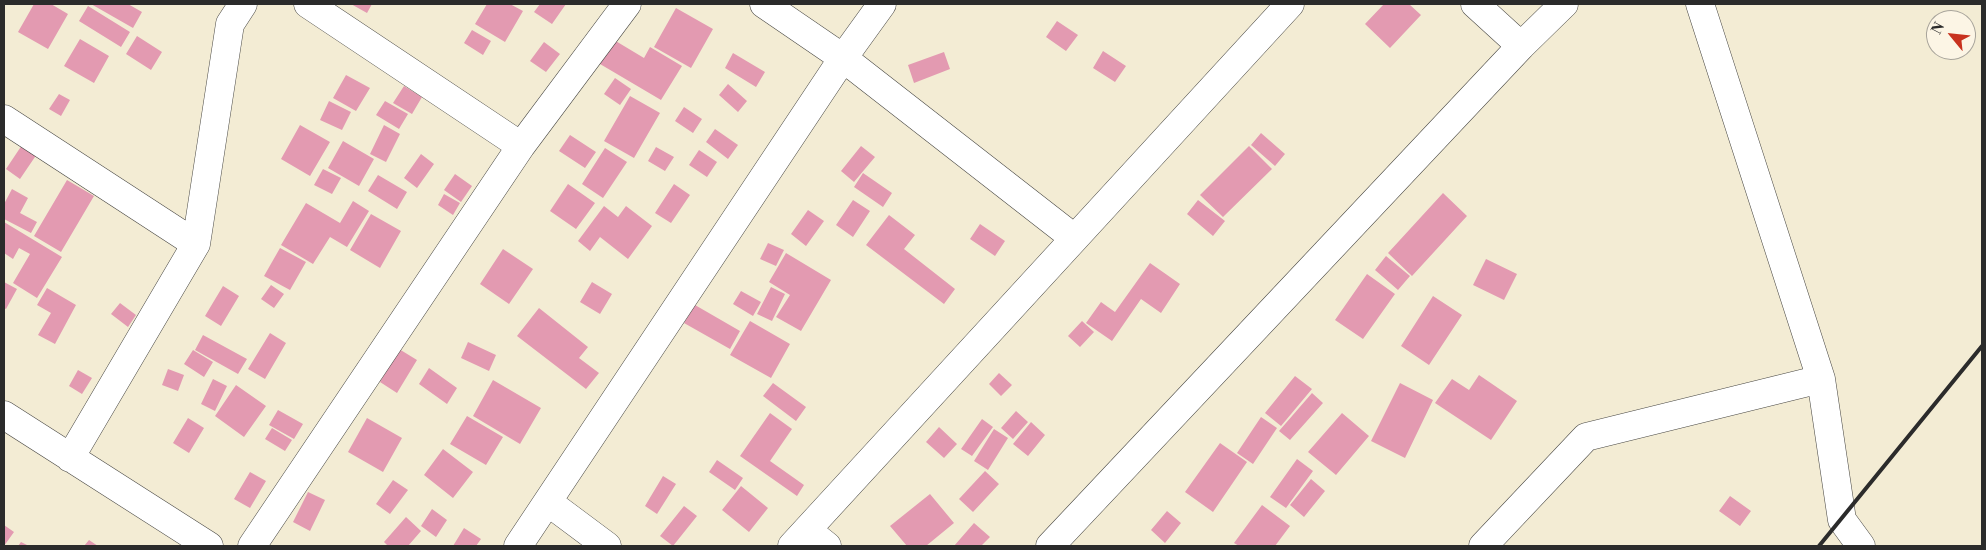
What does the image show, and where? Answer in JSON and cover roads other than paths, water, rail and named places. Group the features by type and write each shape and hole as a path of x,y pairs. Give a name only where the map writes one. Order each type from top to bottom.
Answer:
{"street":[{"path":"70,458 196,244 230,24 243,4"},
{"path":"308,4 520,146"},
{"path":"252,546 520,146 627,4"},
{"path":"764,4 842,58 1074,238"},
{"path":"518,546 842,58 882,4"},
{"path":"808,541 1074,238 1290,4"},
{"path":"1475,4 1521,46"},
{"path":"1050,546 1521,46 1564,4"},
{"path":"1700,4 1821,379 1842,520 1861,546"},
{"path":"4,119 196,244"},
{"path":"1483,546 1586,437 1821,379"},
{"path":"4,415 209,546"},
{"path":"548,502 607,546"}],"railway":[{"path":"1819,546 1982,346"}]}
